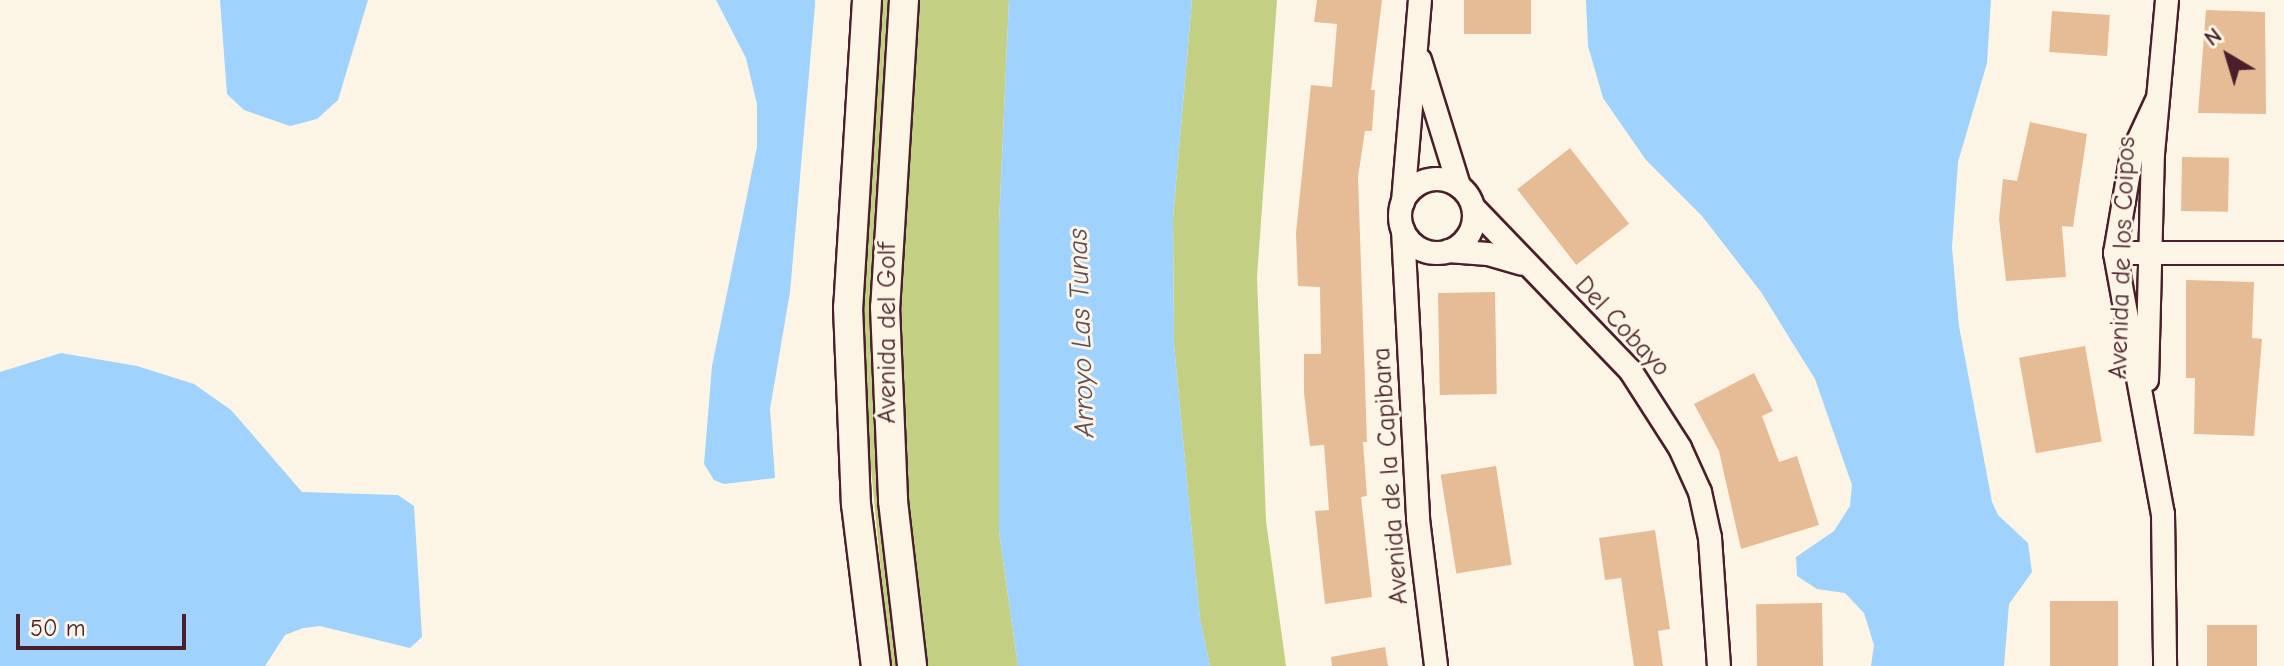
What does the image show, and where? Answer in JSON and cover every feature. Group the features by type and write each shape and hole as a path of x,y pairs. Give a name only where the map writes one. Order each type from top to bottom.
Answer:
{"street":[{"name":"Avenida del Golf","path":"867,0 848,307 856,504 876,666"},
{"name":"Avenida del Golf","path":"904,0 885,307 895,532 912,666"},
{"name":"Avenida de la Capibara","path":"1420,0 1403,230 1418,519 1436,666"},
{"name":"Avenida de los Coipos","path":"2147,417 2148,253 2157,100 2167,0"},
{"name":"Avenida de la Capibara","path":"1416,47 1459,186 1474,208"},
{"name":"Avenida de los Coipos","path":"2157,100 2132,154 2115,253 2117,282 2147,417 2166,552 2165,666"},
{"path":"1403,203 1426,180 1459,186"},
{"path":"1408,281 1442,252 1466,239 1474,208"},
{"name":"Del Cobayo","path":"1474,208 1523,265 1630,370 1680,448 1700,492 1710,538 1719,666"},
{"path":"1403,230 1416,246 1442,252"},
{"name":"Del Cobayo","path":"1442,252 1488,254 1523,265"},
{"path":"2115,253 2284,253"}],"green space":[{"path":"881,0 893,0 875,270 901,666 890,666 864,395 863,269"},
{"path":"914,0 1009,0 999,224 999,532 1018,666 923,666 906,504 895,299"},
{"path":"1192,0 1277,0 1257,277 1266,521 1286,666 1210,666 1200,619 1174,344 1173,218"}],"water":[{"path":"220,0 368,0 338,100 317,119 290,126 244,110 227,94"},
{"path":"716,0 815,0 790,292 770,409 775,478 724,484 714,480 704,464 712,366 757,147 757,104 746,58"},
{"name":"Arroyo Las Tunas","path":"1009,0 1192,0 1173,218 1174,344 1200,618 1210,666 1018,666 999,532 999,224"},
{"path":"1586,0 1991,0 1987,63 1958,162 1952,247 1959,326 1992,502 1998,515 2028,543 2032,572 2009,604 2004,666 1871,666 1874,645 1864,613 1845,593 1817,589 1797,576 1796,557 1834,531 1850,506 1852,485 1815,379 1761,292 1702,216 1646,160 1603,98 1588,46"},
{"path":"61,353 137,366 194,384 231,410 302,492 398,495 414,506 422,637 410,648 320,626 303,628 285,635 265,666 0,666 0,372"}],"building":[{"path":"1317,0 1382,0 1371,90 1375,90 1372,131 1365,131 1358,177 1367,442 1363,442 1367,496 1361,497 1372,597 1325,604 1315,511 1329,510 1324,445 1310,446 1304,393 1304,354 1321,354 1320,287 1298,286 1296,233 1311,85 1332,87 1337,24 1314,22"},
{"path":"1464,0 1531,0 1531,34 1464,34"},
{"path":"2206,10 2265,12 2266,114 2198,113"},
{"path":"2052,11 2110,15 2107,56 2049,52"},
{"path":"2030,122 2087,134 2073,227 2062,226 2066,277 2006,281 1999,219 2003,179 2017,181"},
{"path":"1570,148 1629,224 1576,265 1517,189"},
{"path":"2182,157 2229,158 2228,212 2181,211"},
{"path":"2186,280 2254,282 2252,338 2262,339 2254,436 2194,434 2195,378 2186,378"},
{"path":"1495,292 1497,394 1440,395 1438,293"},
{"path":"2085,346 2102,442 2036,453 2019,358"},
{"path":"1754,373 1773,411 1762,416 1779,462 1797,456 1819,525 1741,549 1719,451 1694,404"},
{"path":"1496,466 1512,565 1456,574 1441,475"},
{"path":"1655,530 1670,629 1658,631 1663,666 1634,666 1621,578 1605,580 1599,538"},
{"path":"2050,601 2118,601 2118,666 2050,666"},
{"path":"1822,603 1823,666 1757,666 1756,604"},
{"path":"2207,625 2257,625 2257,666 2207,666"},
{"path":"1385,647 1388,666 1332,666 1331,657"}]}
